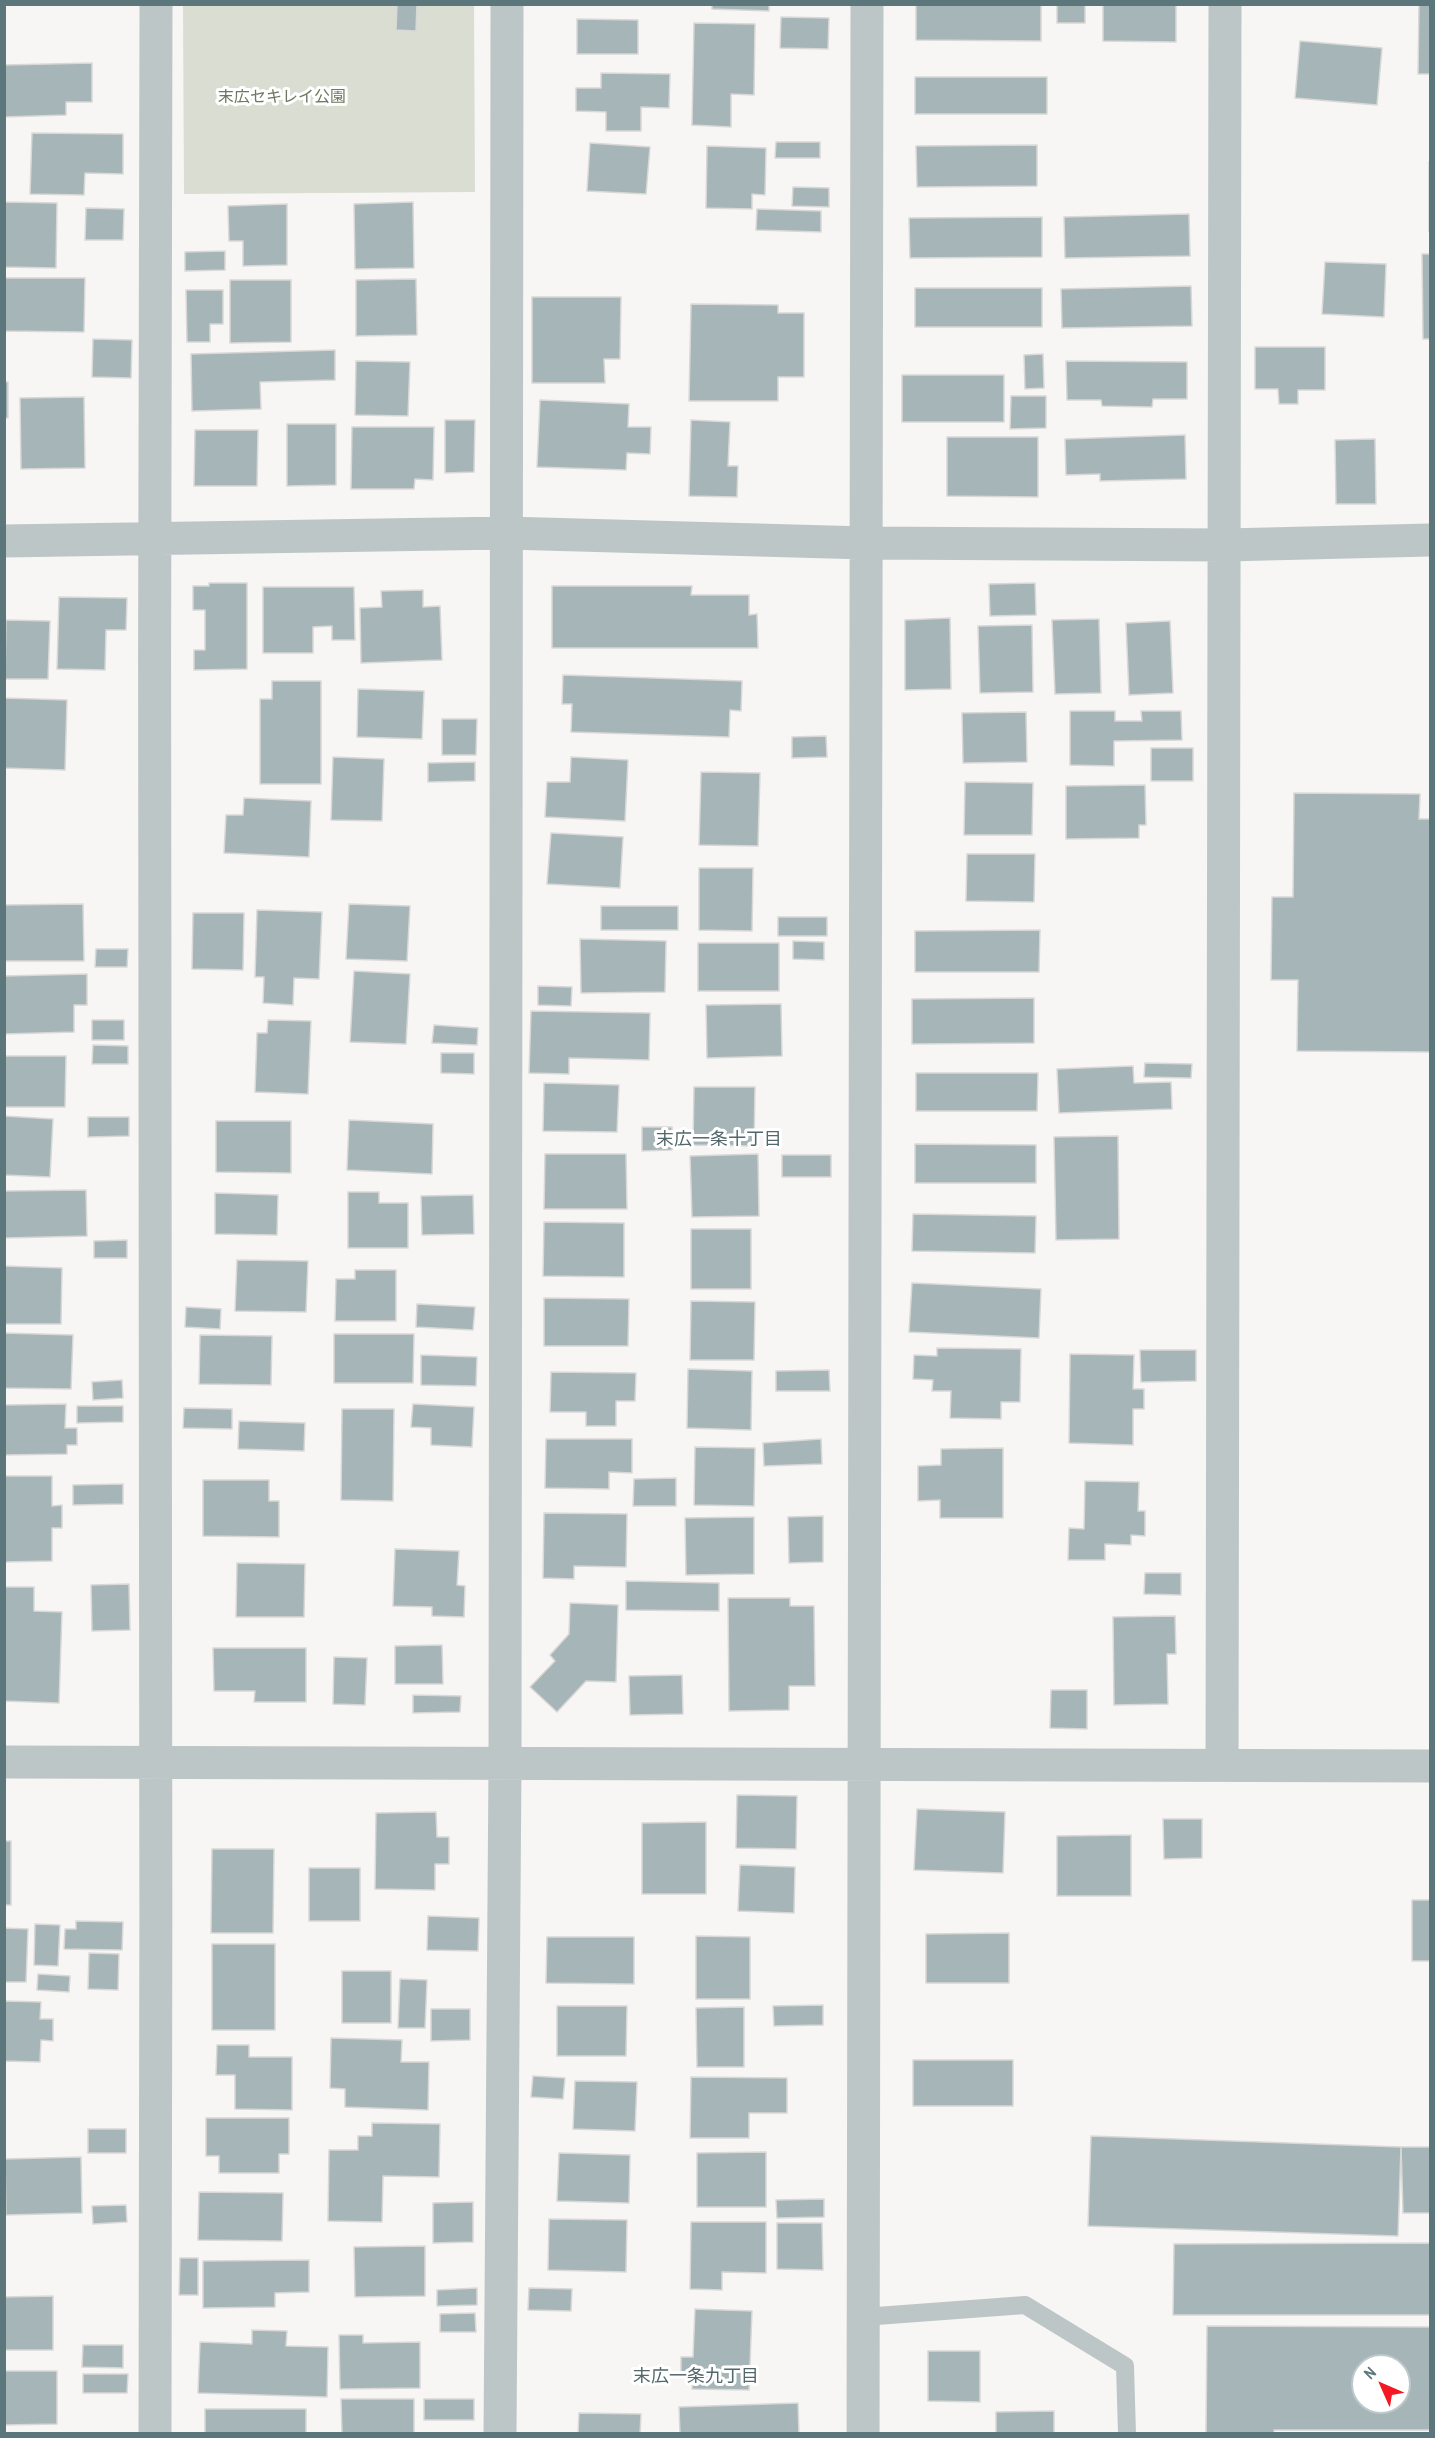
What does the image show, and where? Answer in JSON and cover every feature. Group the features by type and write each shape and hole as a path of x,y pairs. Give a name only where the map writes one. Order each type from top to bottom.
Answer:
{"street":[{"path":"156,4 153,540 158,1761 156,2433"},
{"path":"500,2433 505,1764 507,4"},
{"path":"863,2433 867,4"},
{"path":"1222,1766 1226,4"},
{"path":"4,541 506,534 867,543 1226,545 1431,540"},
{"path":"4,1762 1431,1766"}],"lane":[{"path":"863,2317 1025,2305 1125,2366 1127,2433"}],"green space":[{"name":"末広セキレイ公園","path":"183,5 474,5 475,192 184,194"}],"building":[{"path":"397,4 417,4 416,31 396,30"},
{"path":"712,4 769,4 769,11 712,9"},
{"path":"916,4 1041,4 1041,41 916,40"},
{"path":"1057,4 1085,4 1085,23 1057,23"},
{"path":"1103,4 1176,4 1176,42 1103,41"},
{"path":"1419,4 1430,4 1430,74 1418,74"},
{"path":"781,17 829,18 828,49 780,48"},
{"path":"577,19 638,20 638,54 577,54"},
{"path":"694,23 755,24 754,95 731,94 731,127 692,125"},
{"path":"1300,41 1382,48 1377,105 1295,98"},
{"path":"92,63 92,102 66,102 66,115 4,117 4,65"},
{"path":"601,73 670,74 669,108 641,107 641,131 606,131 606,112 576,111 576,88 601,88"},
{"path":"915,77 1047,77 1047,114 915,114"},
{"path":"32,133 123,134 123,174 85,173 84,195 30,194"},
{"path":"776,142 820,142 820,158 775,158"},
{"path":"590,143 650,147 646,194 587,191"},
{"path":"1037,145 1037,186 917,187 916,146"},
{"path":"707,146 766,148 765,195 752,194 752,209 706,208"},
{"path":"1430,162 1430,231 1429,231"},
{"path":"793,187 829,188 829,207 792,206"},
{"path":"4,202 57,203 56,268 4,267"},
{"path":"413,202 414,268 355,269 354,204"},
{"path":"287,204 287,265 243,266 243,241 229,241 228,206"},
{"path":"86,208 124,209 123,240 85,240"},
{"path":"757,209 821,211 821,232 756,230"},
{"path":"1189,214 1190,256 1065,258 1064,217"},
{"path":"1042,217 1042,257 910,258 909,218"},
{"path":"225,251 225,270 185,271 185,252"},
{"path":"1422,254 1430,254 1430,339 1423,339"},
{"path":"1325,262 1386,264 1384,317 1322,314"},
{"path":"4,278 85,278 84,332 4,331"},
{"path":"416,279 417,335 356,336 356,280"},
{"path":"230,280 291,280 291,342 230,343"},
{"path":"1191,286 1192,326 1062,328 1061,289"},
{"path":"915,288 1042,288 1042,327 915,327"},
{"path":"186,290 223,290 223,324 210,324 210,342 187,342"},
{"path":"532,297 621,297 620,359 604,359 605,383 532,383"},
{"path":"691,304 778,305 778,313 804,313 804,377 778,377 778,401 689,401"},
{"path":"93,339 132,340 131,378 92,377"},
{"path":"1255,347 1325,347 1325,390 1298,390 1298,404 1279,404 1278,389 1255,389"},
{"path":"335,350 335,380 260,382 261,409 192,411 191,354"},
{"path":"1043,354 1044,388 1025,389 1024,355"},
{"path":"356,361 410,362 408,416 355,415"},
{"path":"1066,361 1187,362 1187,399 1153,399 1152,407 1102,406 1101,400 1067,400"},
{"path":"902,375 1004,375 1004,422 902,422"},
{"path":"4,382 8,382 8,418 4,418"},
{"path":"1011,396 1046,396 1046,428 1010,429"},
{"path":"84,397 85,468 21,469 20,398"},
{"path":"540,400 629,404 628,427 651,427 650,454 627,453 626,470 537,467"},
{"path":"445,420 475,420 474,472 445,473"},
{"path":"691,420 730,422 728,466 738,466 737,497 689,496"},
{"path":"287,424 336,424 336,485 287,486"},
{"path":"352,427 434,427 433,480 415,479 414,489 351,489"},
{"path":"195,430 258,430 257,486 194,486"},
{"path":"1185,435 1186,479 1100,481 1100,474 1066,475 1065,439"},
{"path":"947,437 1038,437 1038,497 947,496"},
{"path":"1375,439 1376,504 1336,504 1335,440"},
{"path":"209,583 247,583 247,669 194,670 194,650 205,650 205,610 193,610 193,586 209,586"},
{"path":"1035,583 1036,615 990,616 989,584"},
{"path":"552,586 692,586 691,595 749,595 749,615 757,614 758,648 552,648"},
{"path":"263,587 354,587 355,640 332,640 332,626 313,627 313,653 263,653"},
{"path":"423,590 423,607 440,606 442,660 361,663 360,608 382,607 381,591"},
{"path":"59,597 127,598 126,630 106,630 105,670 57,669"},
{"path":"950,618 951,689 905,690 905,620"},
{"path":"1099,619 1101,693 1055,694 1052,620"},
{"path":"6,620 50,621 48,679 5,679"},
{"path":"1170,621 1173,693 1129,695 1126,623"},
{"path":"1032,625 1033,692 980,693 978,626"},
{"path":"563,675 742,681 741,711 730,710 729,737 571,732 572,704 562,704"},
{"path":"272,681 321,681 321,784 260,784 260,699 272,699"},
{"path":"358,689 424,691 422,739 357,737"},
{"path":"4,698 67,700 65,770 4,768"},
{"path":"1070,711 1115,711 1115,721 1142,721 1141,711 1181,711 1182,740 1114,741 1114,766 1070,765"},
{"path":"1026,712 1027,762 963,763 962,713"},
{"path":"442,719 477,719 476,755 442,755"},
{"path":"826,736 827,757 792,758 792,737"},
{"path":"1151,748 1193,748 1193,781 1151,781"},
{"path":"333,757 384,759 382,821 331,820"},
{"path":"571,757 628,760 625,821 545,817 547,782 570,782"},
{"path":"475,762 475,781 428,782 428,763"},
{"path":"701,772 760,773 758,846 699,845"},
{"path":"965,782 1033,783 1032,835 964,835"},
{"path":"1145,785 1146,825 1139,825 1139,838 1066,839 1066,786"},
{"path":"1294,793 1420,794 1419,819 1430,819 1430,1052 1297,1051 1298,980 1271,980 1272,897 1293,897"},
{"path":"244,798 311,801 309,857 224,853 226,815 243,815"},
{"path":"551,833 623,837 620,888 547,884"},
{"path":"967,854 1035,854 1034,902 966,901"},
{"path":"699,868 753,868 752,931 699,930"},
{"path":"83,904 84,961 4,961 4,905"},
{"path":"349,904 410,906 407,961 346,959"},
{"path":"601,906 678,906 678,930 601,930"},
{"path":"257,910 322,912 319,979 294,978 293,1005 263,1003 264,977 255,977"},
{"path":"193,913 244,913 243,970 192,969"},
{"path":"778,917 827,917 827,936 778,936"},
{"path":"1040,930 1039,972 915,972 915,931"},
{"path":"580,939 666,941 665,992 581,993"},
{"path":"793,941 824,942 824,960 793,959"},
{"path":"698,943 779,943 779,991 698,991"},
{"path":"96,949 128,949 127,967 95,967"},
{"path":"354,971 410,974 406,1044 350,1042"},
{"path":"87,974 87,1005 74,1005 74,1032 4,1034 4,976"},
{"path":"538,986 572,987 571,1006 538,1005"},
{"path":"1034,998 1034,1043 912,1044 912,999"},
{"path":"781,1004 782,1056 707,1058 706,1005"},
{"path":"531,1011 650,1013 649,1060 569,1058 569,1074 529,1073"},
{"path":"92,1020 124,1020 124,1040 92,1040"},
{"path":"268,1020 311,1021 308,1094 255,1092 257,1033 267,1033"},
{"path":"434,1025 478,1028 477,1045 432,1043"},
{"path":"93,1045 128,1046 128,1064 92,1064"},
{"path":"441,1053 474,1053 474,1074 441,1073"},
{"path":"4,1056 66,1056 65,1107 4,1107"},
{"path":"1145,1063 1192,1064 1191,1078 1144,1077"},
{"path":"1133,1066 1134,1083 1171,1082 1172,1109 1059,1113 1057,1069"},
{"path":"916,1073 1038,1073 1037,1111 916,1111"},
{"path":"544,1083 619,1085 617,1132 543,1131"},
{"path":"694,1087 755,1087 754,1146 693,1145"},
{"path":"4,1116 53,1119 50,1177 4,1175"},
{"path":"88,1117 129,1117 129,1136 88,1137"},
{"path":"349,1120 433,1124 432,1174 347,1170"},
{"path":"216,1121 291,1121 291,1173 216,1172"},
{"path":"642,1127 672,1127 672,1150 642,1151"},
{"path":"1118,1136 1119,1239 1056,1240 1054,1137"},
{"path":"915,1144 1036,1145 1036,1183 915,1183"},
{"path":"545,1154 626,1154 627,1209 544,1209"},
{"path":"758,1154 759,1216 692,1217 690,1156"},
{"path":"782,1155 831,1155 831,1177 782,1177"},
{"path":"86,1190 87,1236 4,1238 4,1191"},
{"path":"348,1192 379,1192 379,1203 408,1203 408,1248 348,1248"},
{"path":"215,1193 278,1195 277,1235 215,1234"},
{"path":"473,1195 474,1234 422,1235 421,1196"},
{"path":"913,1214 1036,1216 1035,1253 912,1251"},
{"path":"544,1222 624,1223 624,1277 543,1276"},
{"path":"691,1229 751,1229 751,1289 691,1289"},
{"path":"127,1240 127,1258 94,1258 94,1241"},
{"path":"237,1260 308,1261 306,1312 235,1311"},
{"path":"5,1266 62,1268 61,1324 4,1324"},
{"path":"355,1270 396,1270 396,1321 335,1321 336,1279 355,1279"},
{"path":"912,1283 1041,1289 1039,1338 909,1332"},
{"path":"544,1298 629,1299 628,1346 544,1346"},
{"path":"691,1301 755,1302 754,1360 690,1360"},
{"path":"417,1304 475,1307 473,1330 416,1327"},
{"path":"186,1307 221,1309 220,1329 185,1327"},
{"path":"4,1333 73,1335 71,1389 4,1388"},
{"path":"334,1334 414,1334 413,1383 334,1383"},
{"path":"200,1335 272,1336 271,1385 199,1384"},
{"path":"937,1348 1021,1349 1020,1402 1001,1402 1001,1419 950,1418 951,1391 932,1391 933,1380 913,1379 914,1355 937,1356"},
{"path":"1140,1350 1196,1350 1196,1381 1141,1382"},
{"path":"1070,1354 1134,1355 1133,1389 1144,1389 1144,1409 1133,1409 1133,1445 1069,1443"},
{"path":"421,1355 477,1357 476,1386 421,1385"},
{"path":"688,1369 752,1371 751,1430 687,1428"},
{"path":"829,1370 830,1391 776,1391 776,1371"},
{"path":"551,1372 636,1373 635,1401 616,1401 616,1426 586,1426 586,1412 550,1412"},
{"path":"122,1380 123,1398 93,1400 92,1382"},
{"path":"66,1404 65,1428 77,1428 77,1445 67,1445 67,1454 4,1455 4,1405"},
{"path":"413,1404 474,1407 472,1447 431,1445 431,1428 411,1427"},
{"path":"77,1406 123,1406 123,1422 77,1423"},
{"path":"184,1408 232,1409 232,1429 183,1428"},
{"path":"342,1409 394,1409 393,1501 341,1500"},
{"path":"239,1421 305,1423 304,1451 238,1449"},
{"path":"546,1439 632,1439 632,1473 609,1472 609,1489 545,1488"},
{"path":"821,1439 822,1464 764,1466 763,1443"},
{"path":"695,1447 755,1448 754,1506 694,1505"},
{"path":"1003,1448 1003,1518 940,1518 940,1500 918,1501 918,1466 941,1465 941,1449"},
{"path":"4,1476 52,1476 52,1506 62,1505 62,1528 52,1528 52,1561 4,1562"},
{"path":"676,1478 676,1506 633,1506 634,1479"},
{"path":"203,1480 269,1480 269,1501 279,1501 279,1537 203,1536"},
{"path":"1085,1481 1139,1482 1138,1511 1145,1511 1145,1536 1131,1535 1131,1545 1105,1544 1105,1560 1068,1560 1069,1528 1084,1529"},
{"path":"123,1484 123,1504 73,1505 73,1485"},
{"path":"544,1513 627,1514 626,1567 574,1566 574,1579 543,1578"},
{"path":"823,1516 823,1562 789,1563 788,1517"},
{"path":"754,1517 754,1574 686,1575 685,1518"},
{"path":"395,1549 459,1551 457,1585 465,1586 464,1617 432,1616 432,1607 393,1606"},
{"path":"237,1563 305,1564 304,1617 236,1617"},
{"path":"1145,1573 1181,1573 1181,1595 1144,1594"},
{"path":"626,1581 719,1583 719,1611 626,1610"},
{"path":"129,1584 130,1630 92,1631 91,1585"},
{"path":"4,1587 34,1587 34,1611 62,1612 59,1703 4,1701"},
{"path":"728,1598 790,1598 790,1606 814,1606 815,1686 789,1686 789,1710 729,1711"},
{"path":"570,1603 618,1605 616,1682 586,1681 557,1712 530,1687 555,1661 550,1655 569,1634"},
{"path":"1175,1616 1176,1654 1167,1654 1168,1704 1114,1705 1113,1617"},
{"path":"442,1645 443,1684 395,1684 395,1646"},
{"path":"213,1648 306,1648 306,1702 254,1702 255,1691 214,1691"},
{"path":"334,1657 367,1658 365,1705 333,1704"},
{"path":"682,1675 683,1714 630,1715 629,1676"},
{"path":"1051,1690 1087,1690 1087,1729 1050,1728"},
{"path":"413,1695 461,1696 460,1712 413,1713"},
{"path":"737,1795 797,1796 796,1849 736,1848"},
{"path":"917,1809 1005,1812 1003,1873 914,1870"},
{"path":"436,1812 437,1837 449,1837 449,1864 435,1864 435,1890 375,1889 376,1813"},
{"path":"1163,1819 1202,1819 1202,1858 1164,1859"},
{"path":"706,1822 706,1894 642,1894 642,1823"},
{"path":"1131,1835 1131,1896 1057,1896 1057,1836"},
{"path":"4,1841 11,1841 11,1905 4,1905"},
{"path":"212,1849 274,1849 273,1933 211,1933"},
{"path":"740,1865 795,1867 794,1913 738,1911"},
{"path":"309,1868 360,1868 360,1921 309,1921"},
{"path":"1412,1900 1430,1900 1430,1961 1412,1961"},
{"path":"428,1916 479,1918 478,1951 427,1950"},
{"path":"76,1921 123,1922 122,1950 64,1949 65,1929 76,1929"},
{"path":"35,1924 60,1925 58,1966 34,1965"},
{"path":"4,1928 28,1929 26,1982 4,1982"},
{"path":"1009,1933 1009,1983 926,1983 926,1934"},
{"path":"696,1936 750,1937 750,1999 696,1999"},
{"path":"547,1937 634,1937 634,1984 546,1983"},
{"path":"212,1944 275,1944 275,2030 212,2030"},
{"path":"89,1953 119,1954 118,1990 88,1989"},
{"path":"342,1971 391,1971 391,2023 342,2023"},
{"path":"38,1974 70,1976 69,1992 37,1990"},
{"path":"400,1979 427,1980 425,2028 398,2028"},
{"path":"4,2001 41,2002 40,2019 53,2019 53,2041 41,2040 40,2062 4,2061"},
{"path":"823,2005 823,2025 774,2026 773,2006"},
{"path":"557,2006 627,2006 626,2056 557,2056"},
{"path":"744,2007 744,2067 697,2067 696,2008"},
{"path":"431,2009 470,2009 470,2040 431,2041"},
{"path":"331,2038 402,2040 401,2062 429,2062 428,2110 345,2107 345,2089 330,2088"},
{"path":"217,2045 249,2045 249,2057 292,2057 292,2110 235,2109 235,2075 216,2075"},
{"path":"913,2060 1013,2060 1013,2106 913,2106"},
{"path":"533,2076 565,2078 563,2099 531,2097"},
{"path":"691,2077 787,2078 787,2113 749,2113 749,2138 690,2138"},
{"path":"575,2081 637,2082 635,2131 573,2129"},
{"path":"206,2118 289,2118 289,2154 279,2154 279,2173 219,2173 219,2156 206,2156"},
{"path":"372,2123 440,2124 439,2177 383,2176 382,2222 328,2221 329,2150 358,2150 358,2136 372,2136"},
{"path":"88,2129 126,2129 126,2153 88,2153"},
{"path":"1091,2136 1401,2147 1398,2236 1088,2226"},
{"path":"1401,2147 1430,2147 1430,2213 1403,2213"},
{"path":"766,2152 766,2207 697,2207 697,2153"},
{"path":"559,2153 630,2155 629,2203 557,2201"},
{"path":"81,2157 82,2213 6,2215 5,2159"},
{"path":"199,2192 283,2193 282,2241 198,2240"},
{"path":"824,2199 824,2217 777,2218 776,2200"},
{"path":"473,2202 473,2242 433,2243 433,2203"},
{"path":"126,2205 127,2222 93,2224 92,2206"},
{"path":"549,2219 627,2220 626,2272 548,2270"},
{"path":"691,2222 766,2222 766,2273 722,2272 722,2290 690,2289"},
{"path":"777,2223 822,2223 823,2270 777,2269"},
{"path":"1430,2243 1430,2315 1173,2315 1174,2244"},
{"path":"425,2246 425,2296 355,2297 354,2247"},
{"path":"180,2258 198,2258 198,2295 179,2295"},
{"path":"309,2260 309,2292 275,2293 275,2307 203,2308 203,2261"},
{"path":"477,2288 477,2305 437,2306 437,2290"},
{"path":"529,2288 572,2289 571,2311 528,2310"},
{"path":"53,2296 53,2350 4,2350 4,2297"},
{"path":"695,2309 752,2311 749,2390 692,2389 693,2375 681,2375 681,2357 693,2357"},
{"path":"475,2313 476,2332 440,2332 440,2314"},
{"path":"1207,2326 1430,2327 1430,2430 1274,2430 1274,2434 1206,2434"},
{"path":"252,2330 287,2331 286,2346 328,2347 327,2397 198,2393 200,2342 252,2344"},
{"path":"339,2335 363,2335 363,2343 420,2342 420,2388 340,2389"},
{"path":"83,2345 123,2345 123,2368 82,2367"},
{"path":"928,2351 980,2351 980,2402 928,2401"},
{"path":"4,2371 57,2371 57,2424 4,2425"},
{"path":"83,2374 128,2374 127,2393 83,2393"},
{"path":"341,2399 414,2399 414,2434 342,2434"},
{"path":"424,2399 474,2399 474,2420 424,2420"},
{"path":"798,2403 799,2434 680,2434 679,2407"},
{"path":"205,2409 306,2409 306,2434 205,2434"},
{"path":"1054,2411 1054,2434 996,2434 996,2412"},
{"path":"579,2413 641,2414 640,2434 578,2434"}],"district":[{"name":"末広一条十丁目","path":"719,1140"},
{"name":"末広一条九丁目","path":"696,2377"}]}
